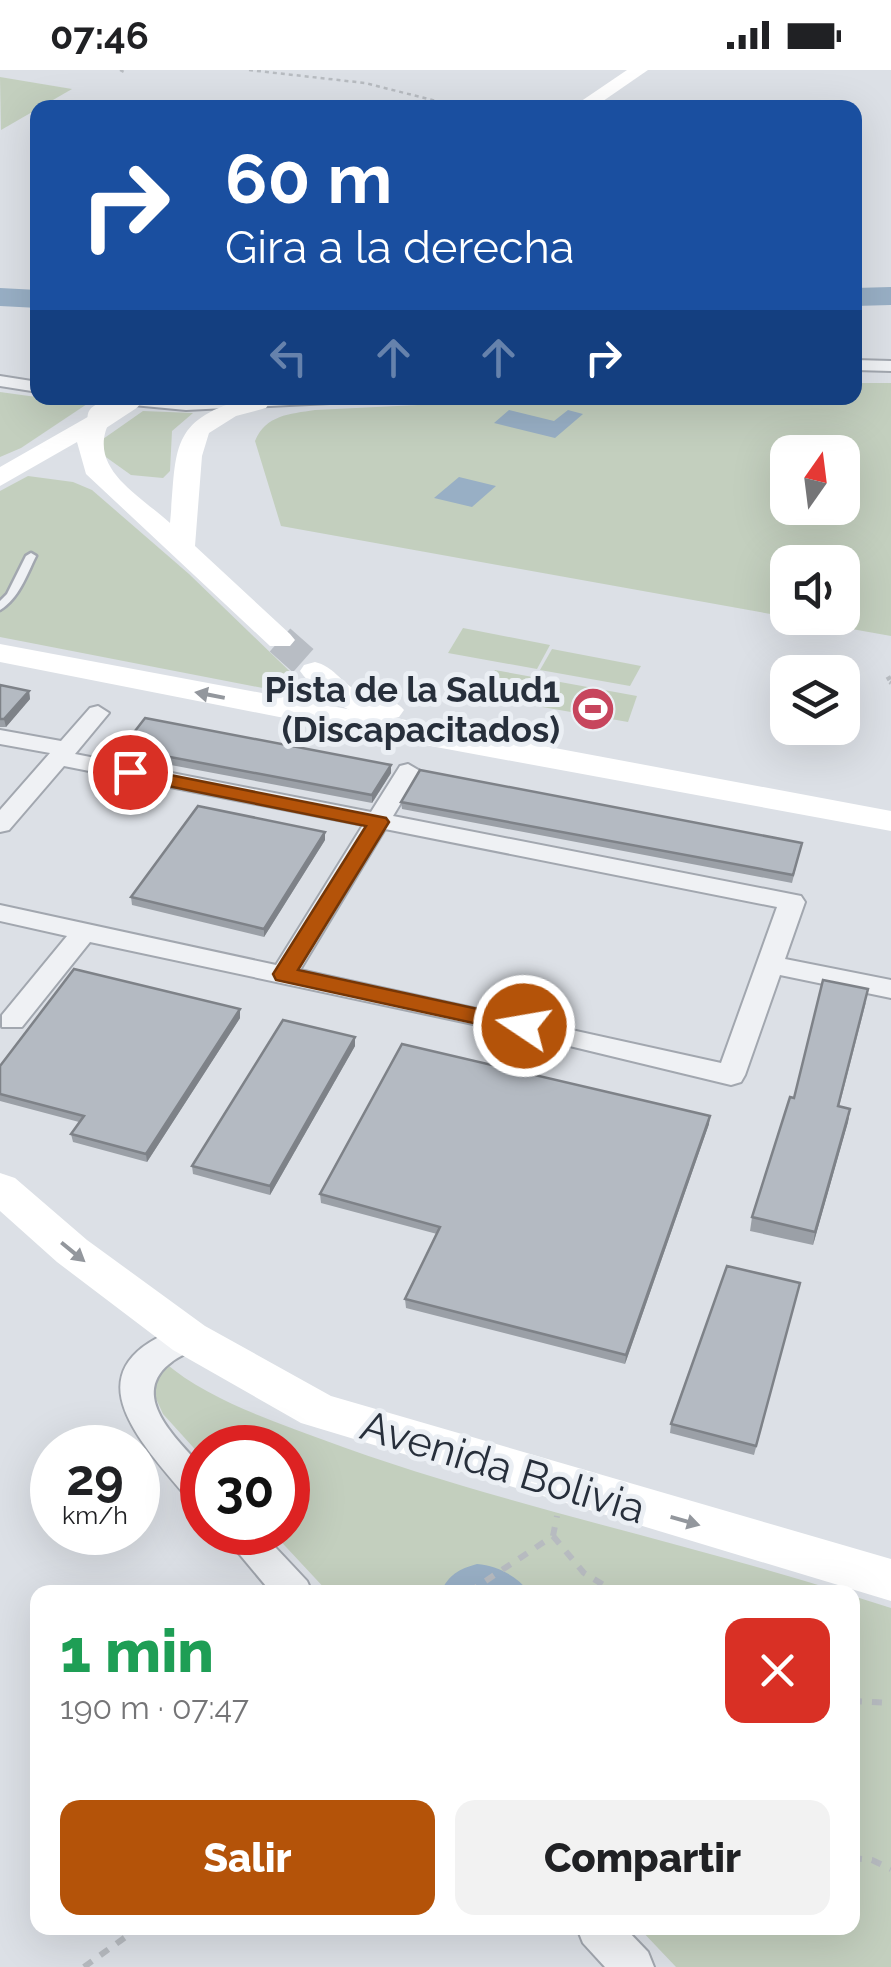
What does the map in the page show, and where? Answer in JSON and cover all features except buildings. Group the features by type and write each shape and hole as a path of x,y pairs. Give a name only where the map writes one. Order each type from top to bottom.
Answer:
{"main road":[{"path":"592,100 639,70"},
{"path":"181,550 187,473 198,429 227,411 248,405"},
{"path":"0,478 106,407"},
{"path":"106,407 90,435 88,454 96,468 280,640"},
{"path":"0,468 43,450"},
{"path":"116,489 159,490 178,483 187,473"},
{"path":"0,653 355,723 891,821"},
{"path":"315,671 347,698 367,706 891,806"},
{"name":"Avenida Bolivia","path":"0,1188 72,1252 189,1338 317,1410 891,1580"}],"street":[{"path":"862,365 891,366"},
{"path":"0,381 30,386"},
{"path":"106,407 186,405"},
{"path":"5,814 98,713"},
{"path":"0,737 378,822 792,902 773,965 731,1075 0,913"},
{"path":"284,974 408,771"},
{"path":"12,1021 84,932"},
{"path":"773,965 891,989"},
{"path":"180,1465 139,1414 138,1378 148,1362 167,1345 189,1338"},
{"path":"259,1555 287,1585"},
{"path":"604,1935 633,1967"}],"lane":[{"path":"0,607 12,595 31,556"}],"path":[{"path":"249,70 365,83 432,100"},
{"path":"478,1585 553,1536 562,1485"},
{"path":"553,1536 584,1573 603,1585"},
{"path":"860,1702 891,1704"},
{"path":"860,1859 891,1869"},
{"path":"84,1967 128,1935"}],"green space":[{"path":"0,77 72,89 53,100 30,100 30,113 1,130"},
{"path":"862,383 891,383 891,636 860,630 860,545 770,545 770,614 281,526 255,441 265,426 287,415 418,405 862,405"},
{"path":"0,392 30,396 30,405 86,405 21,448 0,457"},
{"path":"143,411 193,413 172,431 170,471 163,478 131,475 103,455 103,439"},
{"path":"28,476 73,482 92,490 189,574 308,689 309,697 0,637 0,491"},
{"path":"463,628 550,645 537,669 448,653"},
{"path":"552,649 641,666 630,686 540,670"},
{"name":"Pista de la Salud1 (Discapacitados)","path":"495,670 637,696 628,722 479,696"},
{"path":"164,1362 199,1387 286,1425 180,1425 180,1433 163,1414 144,1372"},
{"path":"310,1434 449,1482 817,1585 321,1585 294,1555 310,1555"},
{"path":"860,1598 891,1608 891,1967 676,1967 646,1935 860,1935"}],"water":[{"path":"509,410 554,421 568,410 583,414 555,438 494,423"},
{"path":"459,477 496,486 472,507 434,498"},
{"path":"477,1564 492,1567 523,1585 445,1585 465,1568"}],"waterway":[{"path":"862,297 891,296"},
{"path":"0,297 30,299"}],"tunnel":[{"path":"280,640 315,671"}],"place":[{"name":"Pista de la Salud1 (Discapacitados)","path":"593,709"}],"route":[{"path":"130,772 378,822 284,974 524,1026"}]}
